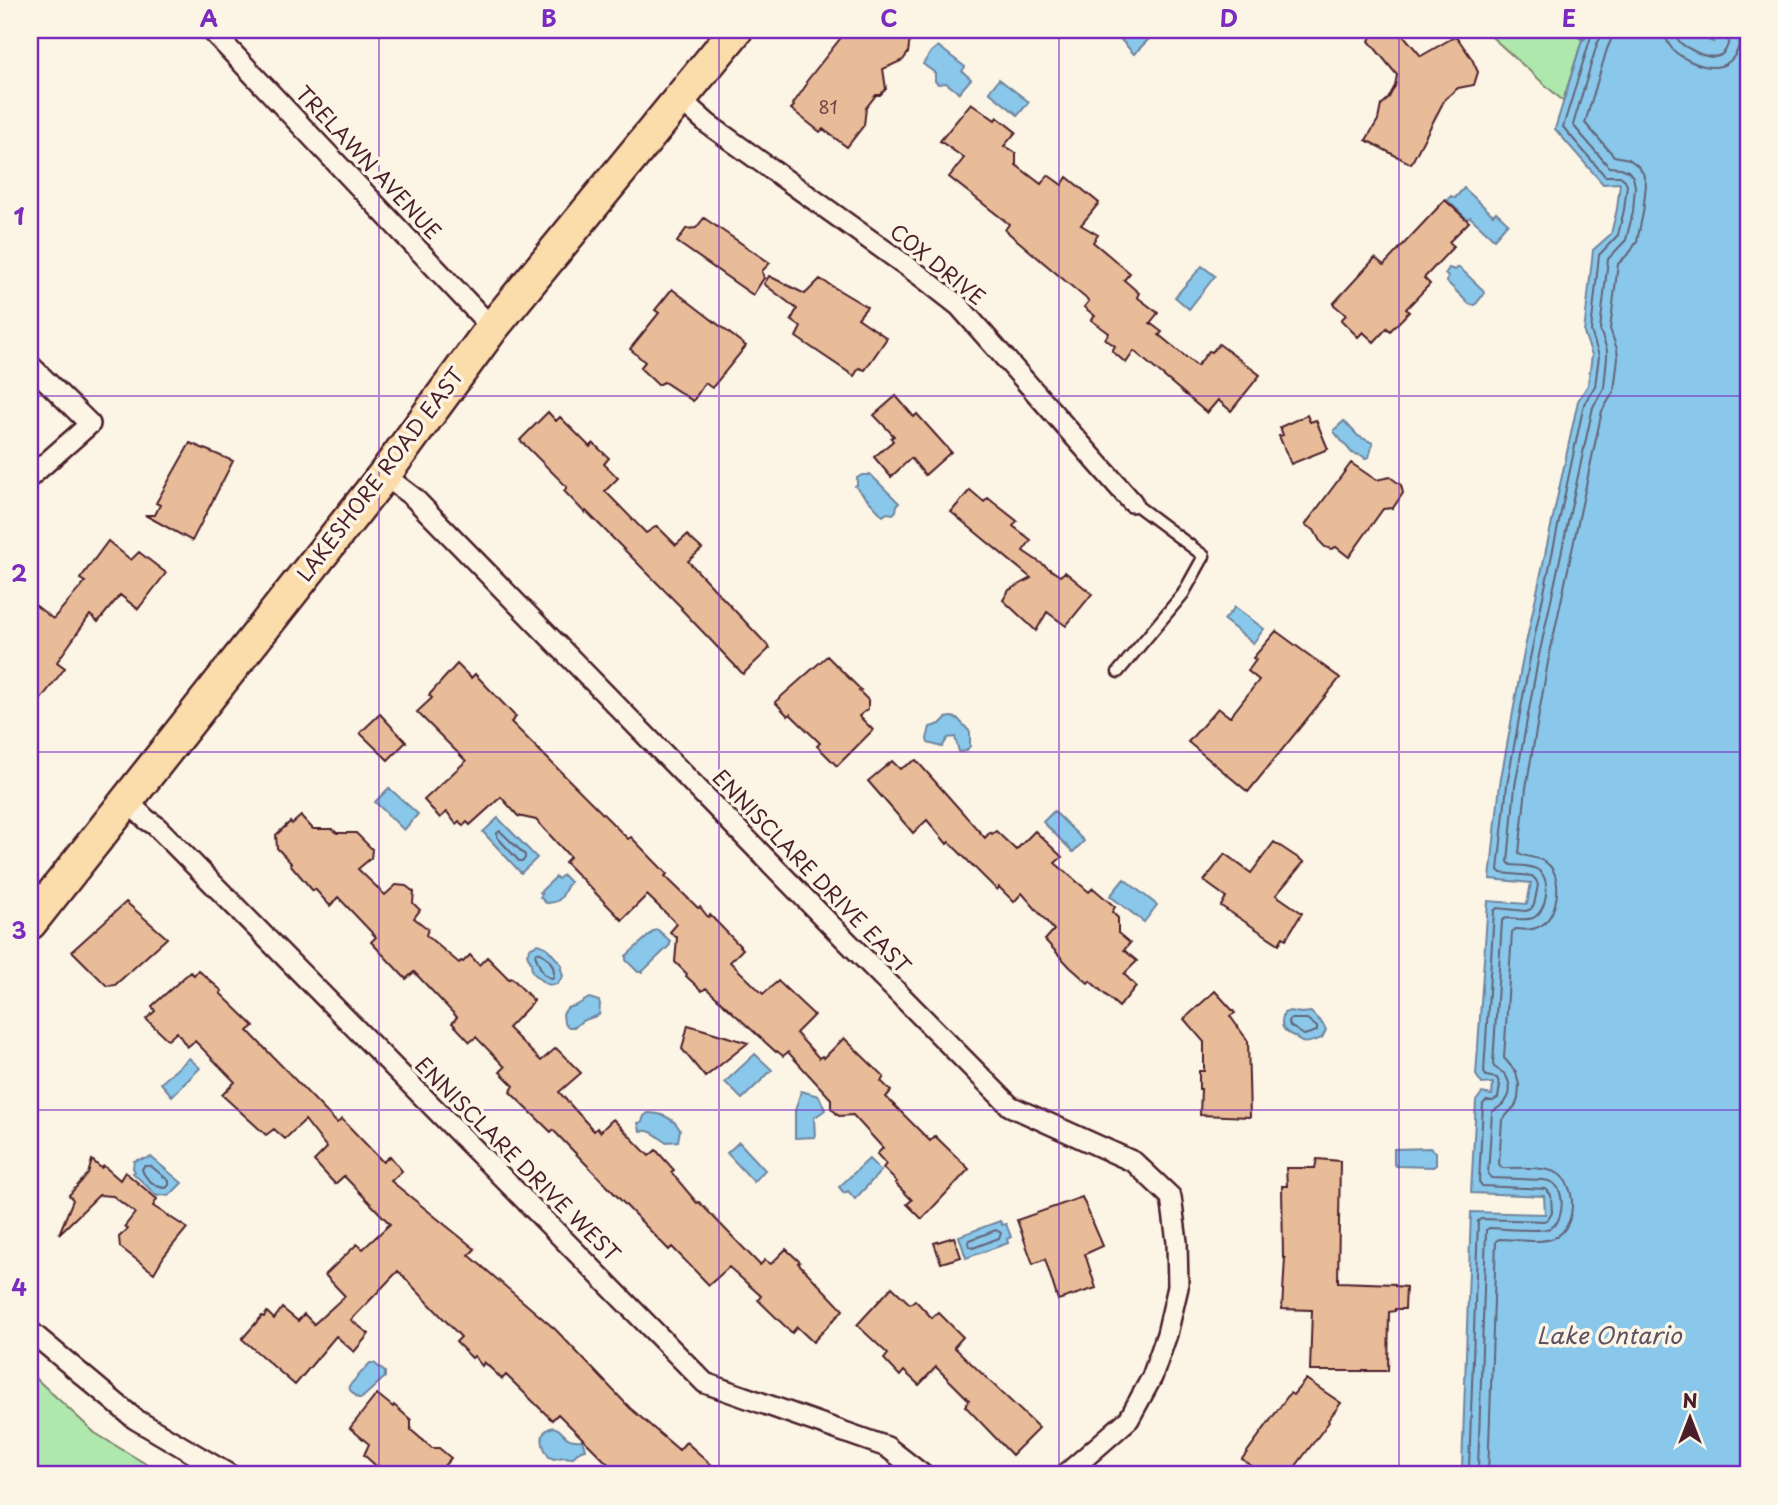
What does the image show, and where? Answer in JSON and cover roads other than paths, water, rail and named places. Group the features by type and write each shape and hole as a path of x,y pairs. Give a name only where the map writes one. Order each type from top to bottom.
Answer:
{"main road":[{"name":"LAKESHORE ROAD EAST","path":"30,923 384,475 492,328 737,30"}],"street":[{"name":"TRELAWN AVENUE","path":"211,30 492,328"},
{"name":"COX DRIVE","path":"680,99 708,124 959,306 1132,502"},
{"path":"30,365 90,424 30,477"},
{"name":"ENNISCLARE DRIVE EAST","path":"384,475 413,497 1010,1106 1134,1162 1171,1197 1177,1242 1178,1287 1167,1334 1152,1377 1129,1419 1065,1475"},
{"name":"ENNISCLARE DRIVE WEST","path":"127,801 147,821 155,825 705,1383 887,1447 923,1475"},
{"path":"30,1331 135,1419 230,1475"}],"lane":[{"path":"1118,673 1183,594 1204,556 1132,502"}],"water":[{"path":"1112,30 1146,30 1152,36 1134,54"},
{"name":"Lake Ontario","path":"1588,30 1684,30 1713,42 1715,30 1748,30 1748,1475 1457,1475 1462,1468 1471,1212 1545,1214 1544,1196 1471,1193 1476,1101 1482,1093 1492,1095 1493,1083 1482,1084 1476,1075 1488,901 1527,904 1531,883 1490,879 1500,784 1523,657 1578,401 1588,385 1592,355 1584,333 1593,250 1611,234 1620,183 1603,184 1555,129 1583,37"},
{"path":"938,46 965,67 962,71 971,79 959,93 946,83 938,84 935,81 935,73 923,64"},
{"path":"999,79 1029,102 1018,115 989,92"},
{"path":"1464,188 1493,215 1496,212 1508,223 1494,239 1447,200 1451,196 1455,198"},
{"path":"1202,266 1215,276 1189,309 1175,297"},
{"path":"1449,268 1460,268 1483,290 1484,294 1475,305 1469,304 1447,282 1448,277 1445,274"},
{"path":"1344,421 1358,436 1373,443 1369,457 1365,459 1352,453 1334,432"},
{"path":"870,474 899,503 893,514 887,513 883,516 855,486 857,478"},
{"path":"1235,607 1264,629 1253,643 1224,620"},
{"path":"951,717 957,718 970,732 970,746 966,751 959,752 955,737 948,738 942,747 928,743 930,727"},
{"path":"389,788 418,814 404,830 375,802"},
{"path":"1054,811 1084,841 1073,852 1043,822"},
{"path":"498,818 537,858 521,873 483,832"},
{"path":"563,875 570,882 562,897 552,903 546,903 540,897 540,892 556,877 558,879"},
{"path":"1124,879 1157,905 1144,922 1110,896"},
{"path":"658,930 670,941 670,945 642,972 638,972 626,960 626,956"},
{"path":"538,944 546,947 562,965 563,976 557,984 545,983 532,972 527,954 531,947"},
{"path":"589,998 599,1001 599,1015 582,1021 575,1027 564,1023 563,1014 567,1008"},
{"path":"1311,1012 1326,1030 1322,1038 1304,1043 1285,1031 1282,1025 1284,1013"},
{"path":"755,1054 772,1070 742,1099 725,1082"},
{"path":"189,1058 200,1068 172,1096 161,1083"},
{"path":"801,1091 819,1096 825,1110 814,1118 815,1137 795,1138 795,1111"},
{"path":"648,1113 671,1119 680,1130 678,1141 667,1142 652,1133 640,1131 638,1123 642,1122"},
{"path":"739,1142 765,1170 754,1182 727,1153"},
{"path":"1430,1148 1436,1152 1436,1165 1433,1167 1396,1166 1394,1163 1394,1149"},
{"path":"151,1157 182,1183 169,1196 157,1196 133,1173 134,1161"},
{"path":"869,1159 881,1171 855,1199 848,1191 844,1193 839,1187"},
{"path":"1000,1221 1002,1225 1006,1224 1011,1237 1007,1239 1008,1243 966,1258 959,1236"},
{"path":"370,1363 385,1372 385,1377 362,1398 358,1398 349,1386"},
{"path":"553,1427 567,1438 582,1440 585,1449 572,1458 549,1457 542,1440 545,1432"}],"waterway":[{"path":"1571,30 1583,37"}]}
